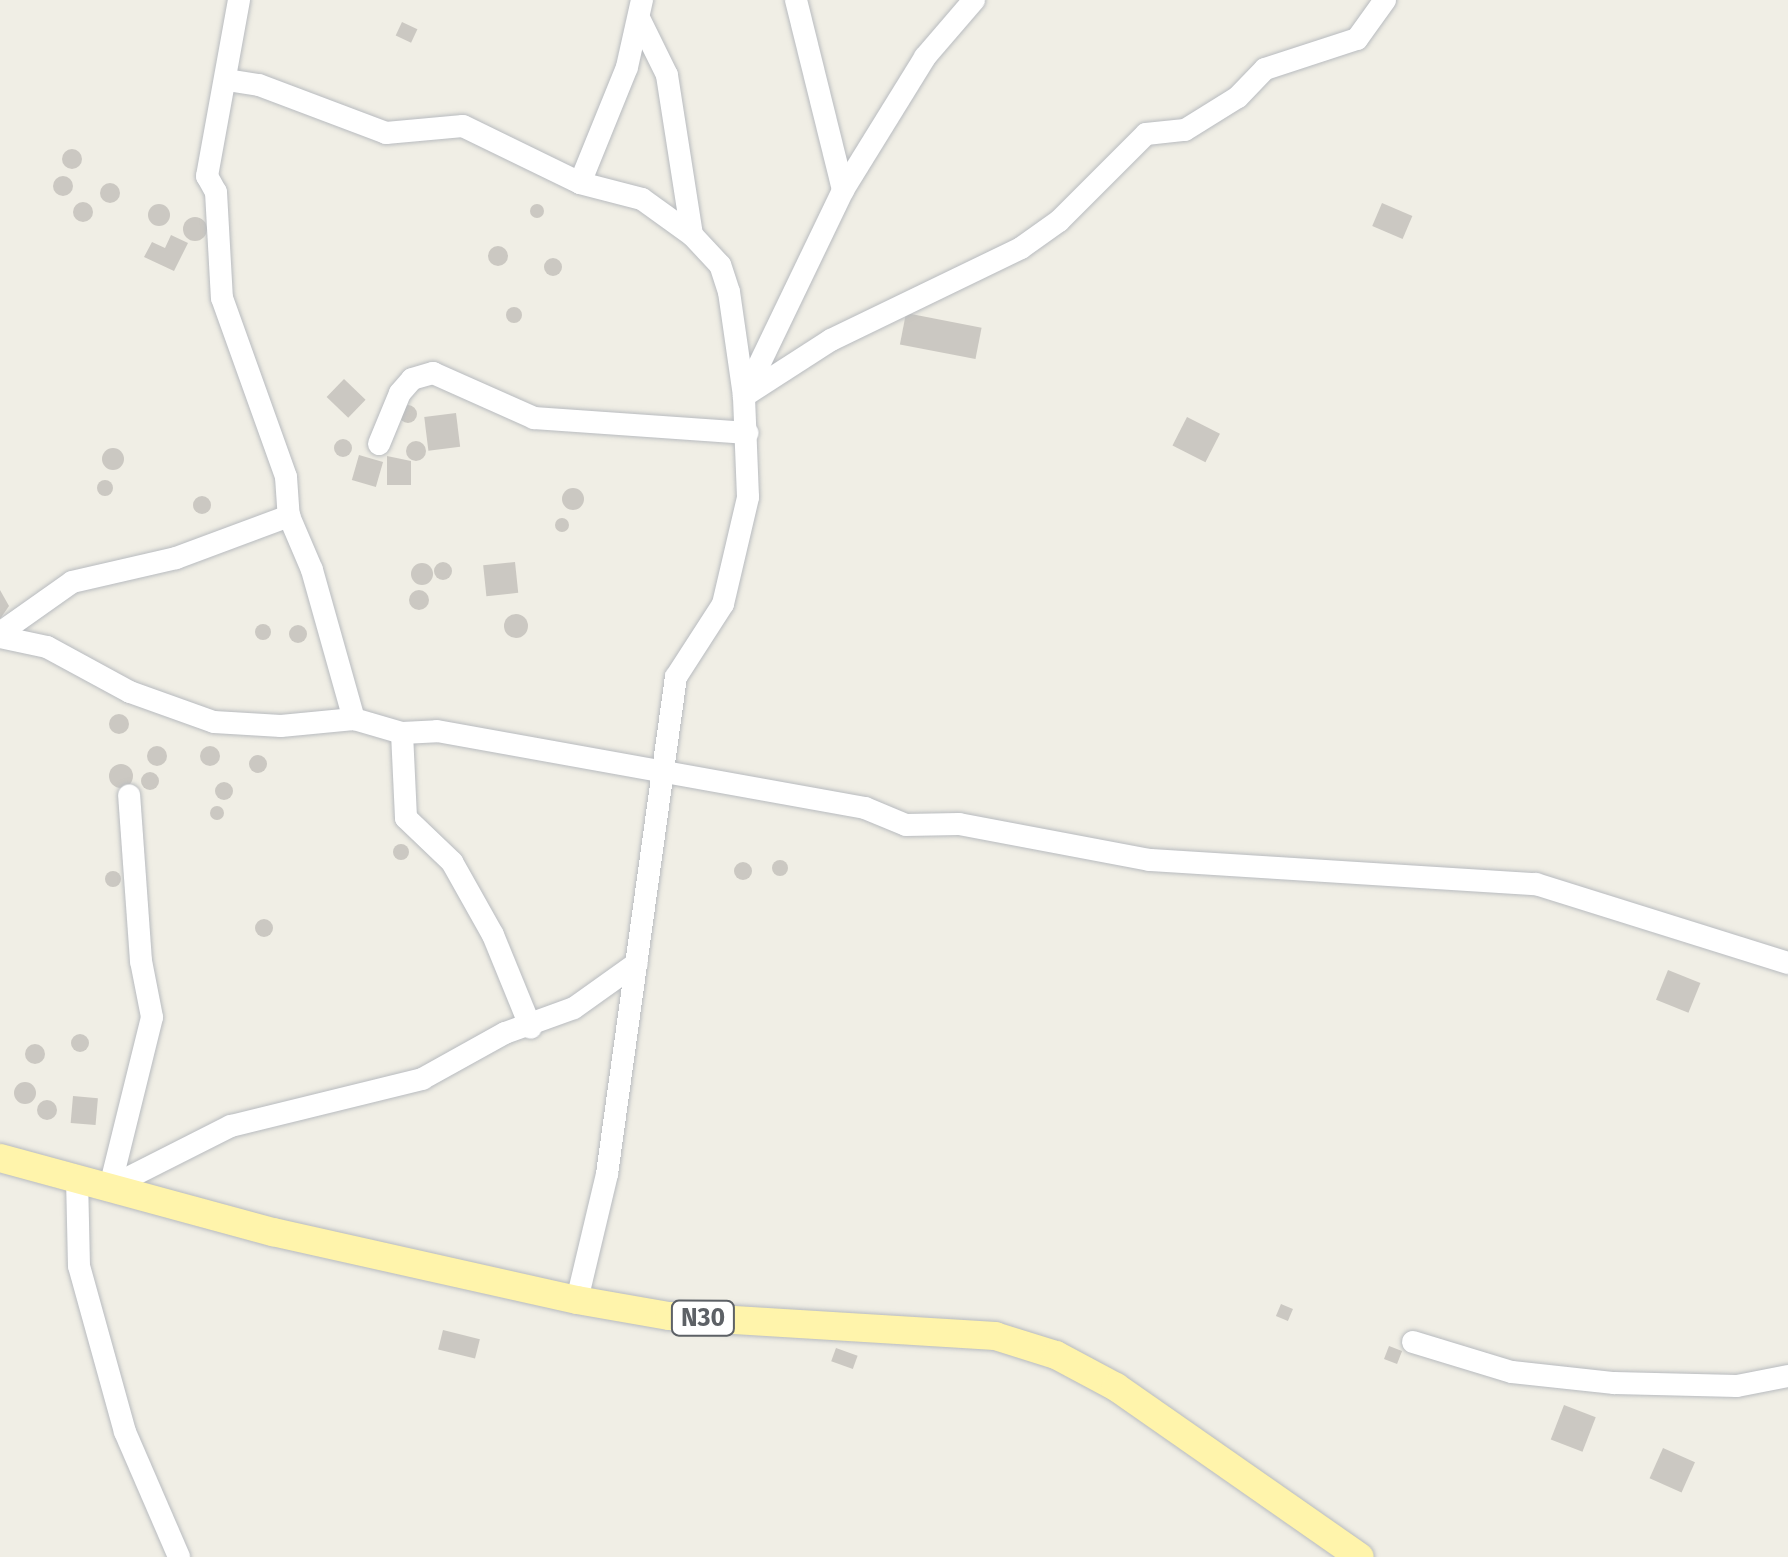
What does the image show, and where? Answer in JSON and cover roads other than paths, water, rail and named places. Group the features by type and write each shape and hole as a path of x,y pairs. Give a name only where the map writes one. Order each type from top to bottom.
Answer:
{"main road":[{"name":"N30","path":"0,1158 273,1232 577,1300 668,1316 995,1336 1056,1356 1183,1430 1360,1557"}],"street":[{"path":"239,0 207,176 216,192 222,298 286,477 290,516 312,570 354,719"},
{"path":"796,0 842,190"},
{"path":"744,396 842,190 924,57 974,0"},
{"path":"744,396 831,340 1021,248 1059,221 1146,134 1185,130 1238,97 1265,70 1356,39 1385,0"},
{"path":"580,183 627,68 641,9"},
{"path":"641,9 667,75 692,235"},
{"path":"227,80 259,85 386,133 463,126 580,183 642,200 692,235 720,265 729,292 744,396 748,497 723,604 676,677 604,1189 577,1300"},
{"path":"379,444 400,393 412,379 434,372 534,418 746,433"},
{"path":"0,635 72,582 176,558 290,516"},
{"path":"0,635 46,648 130,692 214,722 281,726 354,719 402,734 437,731 865,808 906,825 960,824 1150,860 1536,884 1788,963"},
{"path":"402,734 406,818 452,862 493,935 532,1028"},
{"path":"110,1186 152,1017 141,961 129,794"},
{"path":"110,1186 231,1126 422,1080 505,1034 532,1028 620,981 636,963"},
{"path":"76,1178 78,1266 124,1432 179,1557"},
{"path":"1413,1342 1512,1372 1614,1383 1737,1386 1788,1376"}]}
